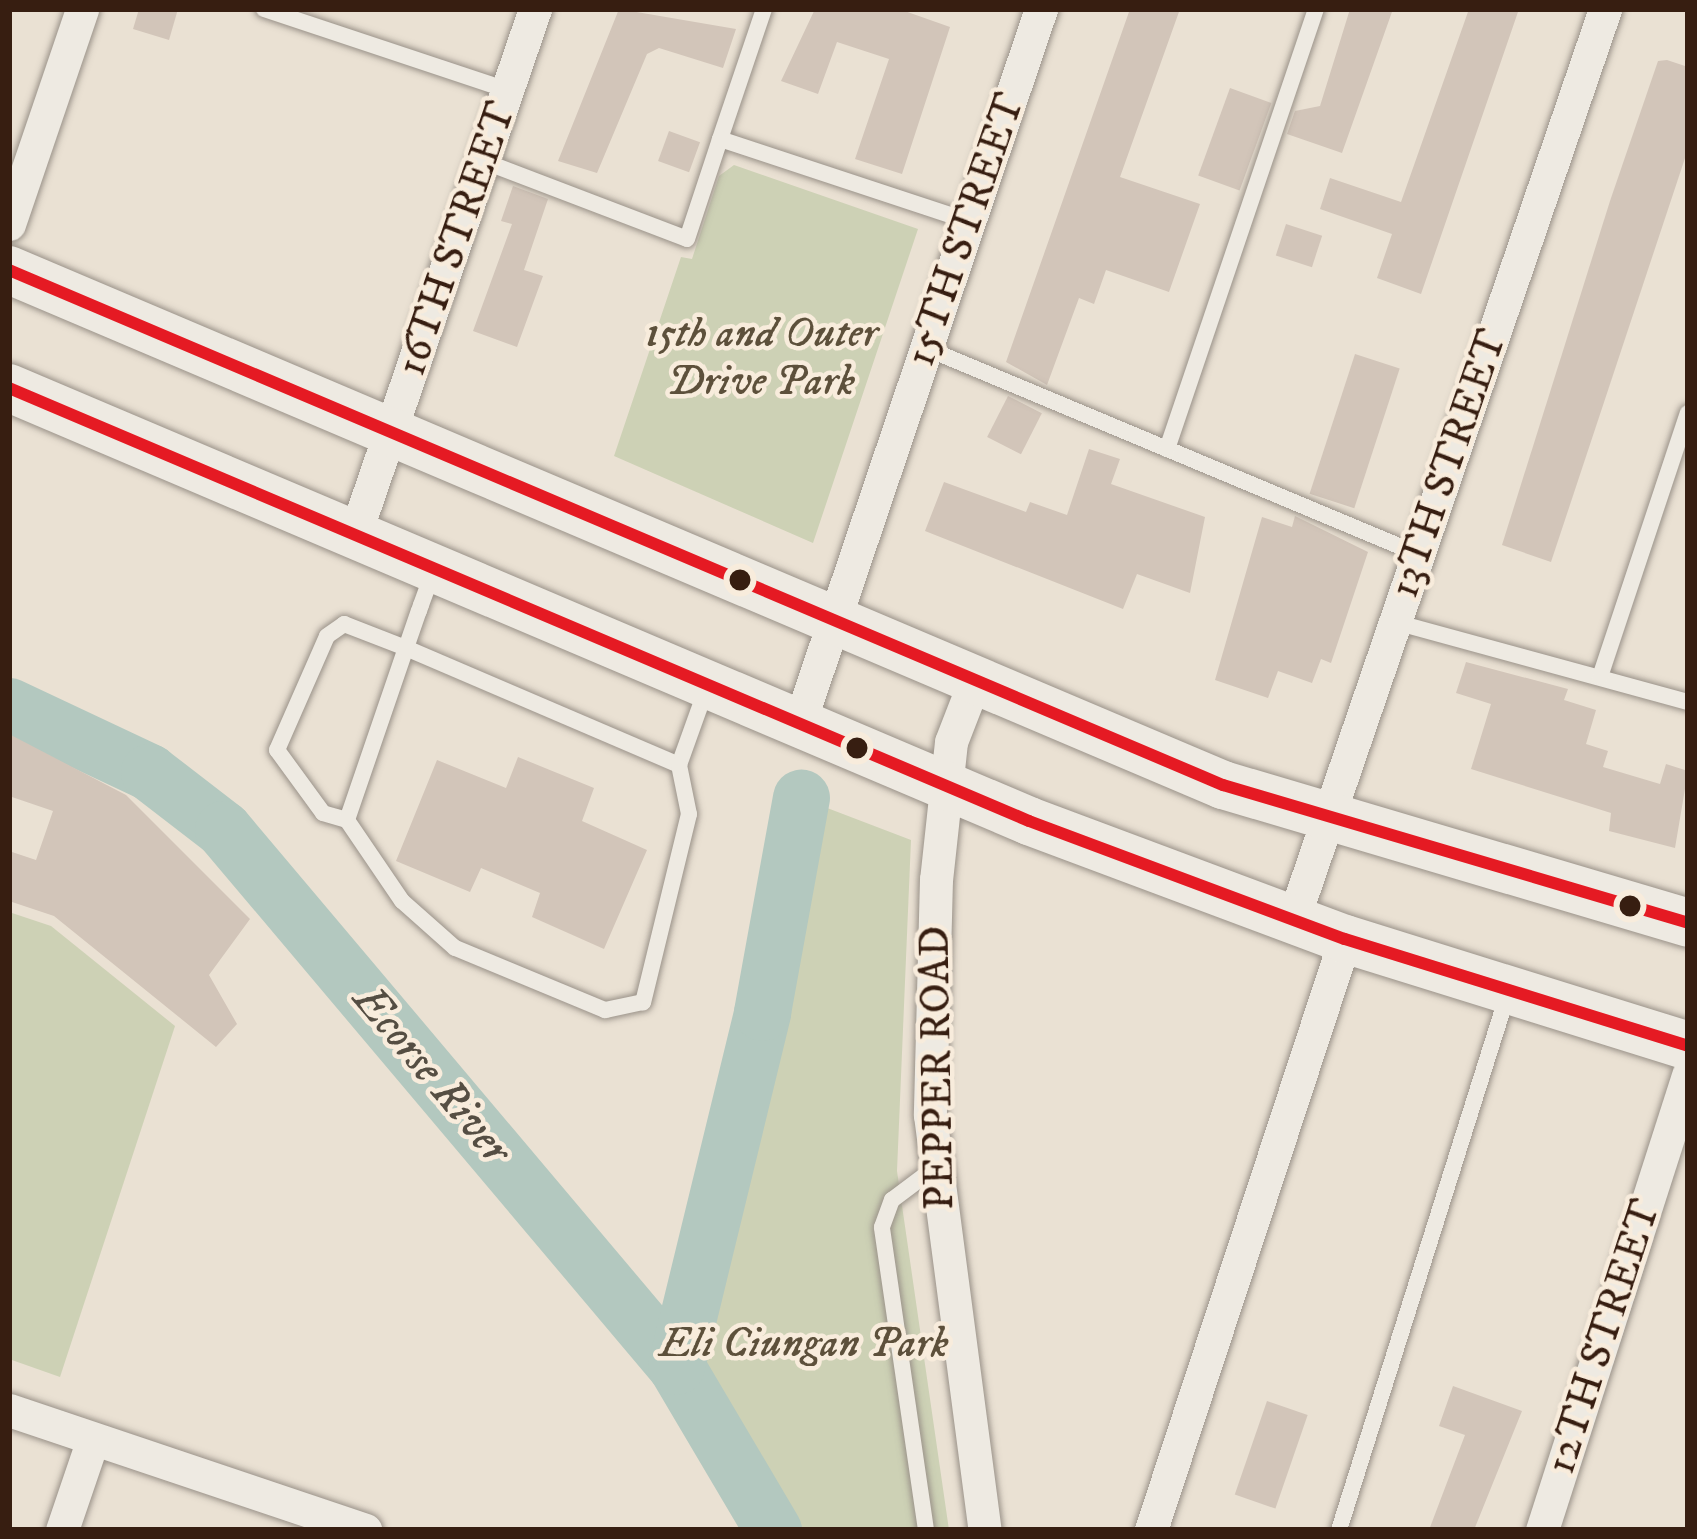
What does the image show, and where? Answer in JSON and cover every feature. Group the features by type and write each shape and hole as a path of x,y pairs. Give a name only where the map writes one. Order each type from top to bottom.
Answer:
{"main road":[{"path":"9,270 975,680 1327,820 1688,923"},
{"path":"9,388 946,786 1345,939 1688,1046"}],"street":[{"path":"9,224 82,9"},
{"name":"16TH STREET","path":"354,537 535,9"},
{"name":"15TH STREET","path":"799,724 1041,9"},
{"name":"13TH STREET","path":"1293,920 1605,9"},
{"name":"PEPPER ROAD","path":"975,680 946,786 932,1170 985,1530"},
{"path":"1151,1530 1345,939"},
{"name":"12TH STREET","path":"1542,1530 1688,1075"},
{"path":"9,1411 365,1530"},
{"path":"62,1530 93,1439"}],"lane":[{"path":"264,9 308,16 507,90"},
{"path":"483,161 687,239 764,9"},
{"path":"1166,449 1316,9"},
{"path":"720,139 968,221"},
{"path":"926,349 1418,554"},
{"path":"1600,677 1688,412"},
{"path":"347,820 433,570"},
{"path":"1395,622 1688,701"},
{"path":"679,765 353,627 327,636 277,750 323,813 347,820 402,901 454,948 622,1010 643,1002 689,814 679,765 707,686"},
{"path":"1339,1530 1509,990"},
{"path":"926,1530 883,1227 892,1200 932,1170"}],"green space":[{"name":"15th and Outer Drive Park","path":"734,165 918,229 813,543 614,456 681,257 692,259 719,176"},
{"name":"Eli Ciungan Park","path":"801,798 911,840 897,1171 949,1530 773,1530 676,1366 762,1012"},
{"path":"9,912 51,926 175,1026 60,1377 9,1359"}],"building":[{"path":"139,9 178,9 169,40 133,29"},
{"path":"619,9 736,29 723,68 659,48 647,54 597,173 558,161"},
{"path":"815,9 899,9 950,27 902,174 855,159 889,59 837,42 818,94 781,81"},
{"path":"1130,9 1180,9 1120,177 1200,204 1169,292 1106,270 1094,304 1079,298 1047,385 1006,362"},
{"path":"1350,9 1393,9 1342,153 1287,134 1295,111 1320,106"},
{"path":"1469,9 1519,9 1421,294 1377,278 1392,234 1320,209 1330,178 1401,202"},
{"path":"1658,61 1688,67 1688,149 1551,562 1502,545 1610,201"},
{"path":"1230,88 1271,103 1240,190 1198,175"},
{"path":"669,131 700,142 689,172 658,161"},
{"path":"513,186 548,199 524,270 543,276 517,347 473,331 512,224 501,221"},
{"path":"1286,224 1322,236 1312,267 1276,255"},
{"path":"1355,354 1400,369 1354,508 1310,494"},
{"path":"1008,396 1042,413 1021,454 987,437"},
{"path":"1089,449 1120,459 1111,484 1205,517 1190,593 1137,574 1123,609 925,531 944,482 1026,512 1030,502 1067,515"},
{"path":"1295,516 1368,552 1331,663 1321,659 1312,683 1278,671 1268,698 1215,680 1262,517 1292,527"},
{"path":"1466,662 1568,689 1564,700 1596,710 1586,744 1608,751 1603,767 1660,784 1666,764 1688,771 1675,848 1609,831 1611,813 1471,769 1491,704 1456,693"},
{"path":"9,734 126,795 250,919 209,975 237,1024 216,1047 54,916 9,901 9,851 36,860 53,811 9,796"},
{"path":"518,757 594,788 582,821 647,850 604,949 532,917 540,893 481,868 470,892 396,861 437,760 506,788"},
{"path":"1453,1386 1522,1411 1474,1530 1429,1530 1465,1435 1439,1426"},
{"path":"1267,1401 1308,1415 1275,1509 1235,1495"}],"waterway":[{"name":"Ecorse River","path":"9,706 149,772 223,829 676,1366 773,1530"},
{"path":"676,1366 762,1012 801,798"}],"transit line":[{"path":"9,270 1223,785 1688,923"},
{"path":"9,388 1029,821 1345,939 1688,1046"}]}
